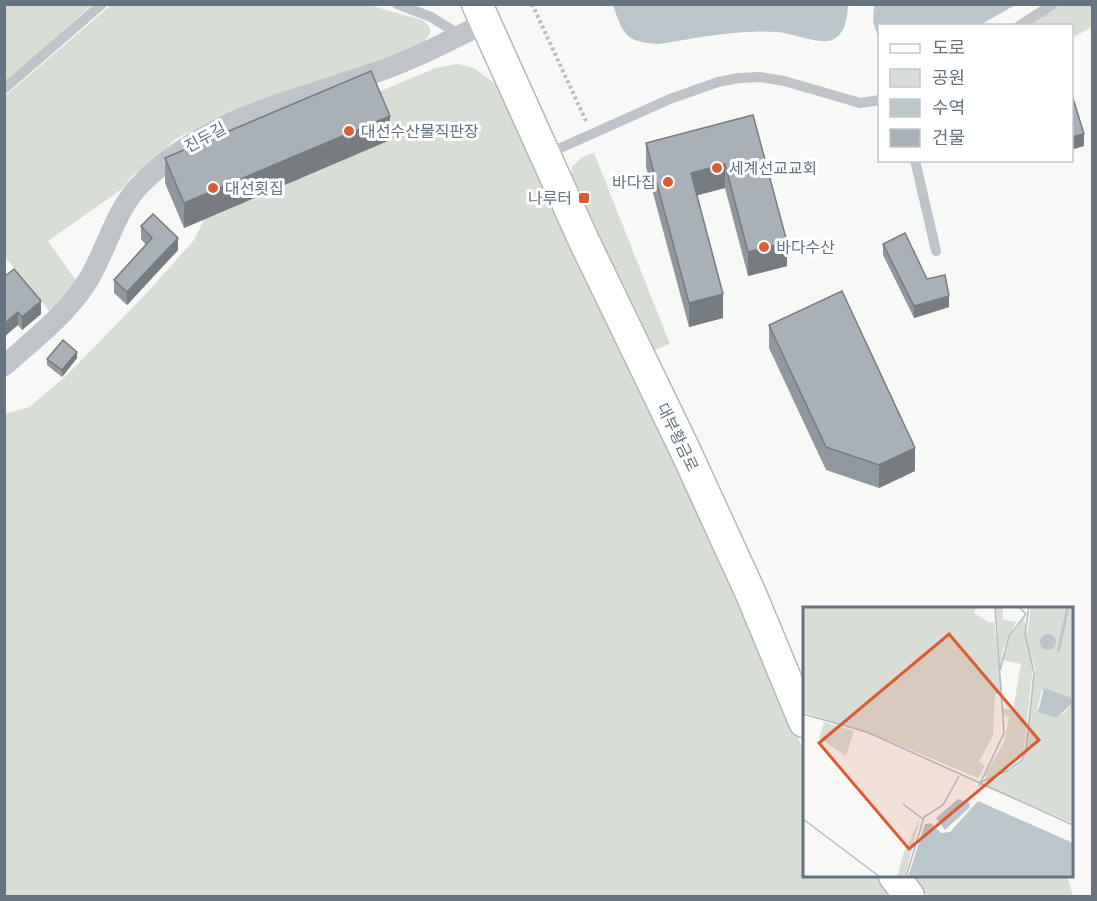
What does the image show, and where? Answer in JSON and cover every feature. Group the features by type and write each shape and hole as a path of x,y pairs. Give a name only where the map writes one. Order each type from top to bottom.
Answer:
{"main road":[{"name":"대부황금로","path":"474,21 544,156 742,573 803,720"},
{"path":"895,877 909,897"}],"street":[{"name":"진두길","path":"4,366 63,312 76,297 88,280 131,195 142,182 188,144 269,108 366,76 412,58 474,21"}],"lane":[{"path":"4,88 102,4"},
{"path":"397,4 431,17 474,21"},
{"path":"1022,24 1053,4"},
{"path":"544,156 697,89 739,78 760,77 784,81 860,103 878,100"},
{"path":"915,162 936,251"}],"path":[{"path":"532,4 592,134"}],"green space":[{"path":"5,5 92,5 5,83"},
{"path":"111,5 369,5 422,20 430,30 423,42 408,50 373,64 275,95 173,141 153,162 133,175 122,189 48,241 77,282 51,313 5,257 4,97"},
{"path":"1060,5 1092,5 1092,27 1073,37 1073,24 1029,24"},
{"path":"457,64 474,68 502,89 720,559 803,750 803,877 881,877 894,896 5,896 4,414 29,407 66,376 144,296 194,240 204,219 371,95 436,68"},
{"path":"594,153 670,344 651,351 571,182 572,167 582,157"},
{"path":"915,877 1067,877 1073,896 928,896"}],"water":[{"path":"613,4 848,5 843,30 832,40 813,40 764,31 659,44 639,41 627,35"},
{"path":"874,4 1015,5 982,24 878,24 878,36 873,22"}],"building":[{"path":"371,71 390,116 184,203 165,158"},
{"path":"1073,98 1084,134 1073,137"},
{"path":"753,115 787,242 748,252 725,164 691,173 723,294 689,303 646,143"},
{"path":"153,214 178,238 127,292 114,280 152,238 141,226"},
{"path":"905,233 927,279 945,275 949,296 914,306 883,244"},
{"path":"14,269 41,301 22,317 18,312 4,324 4,277"},
{"path":"842,291 915,448 879,465 826,447 769,325"},
{"path":"63,340 77,352 62,370 47,359"}],"place":[{"name":"대선수산물직판장","path":"349,131"},
{"name":"세계선교교회","path":"717,168"},
{"name":"바다집","path":"668,182"},
{"name":"대선횟집","path":"213,188"},
{"name":"나루터","path":"584,198"},
{"name":"바다수산","path":"764,247"}]}
